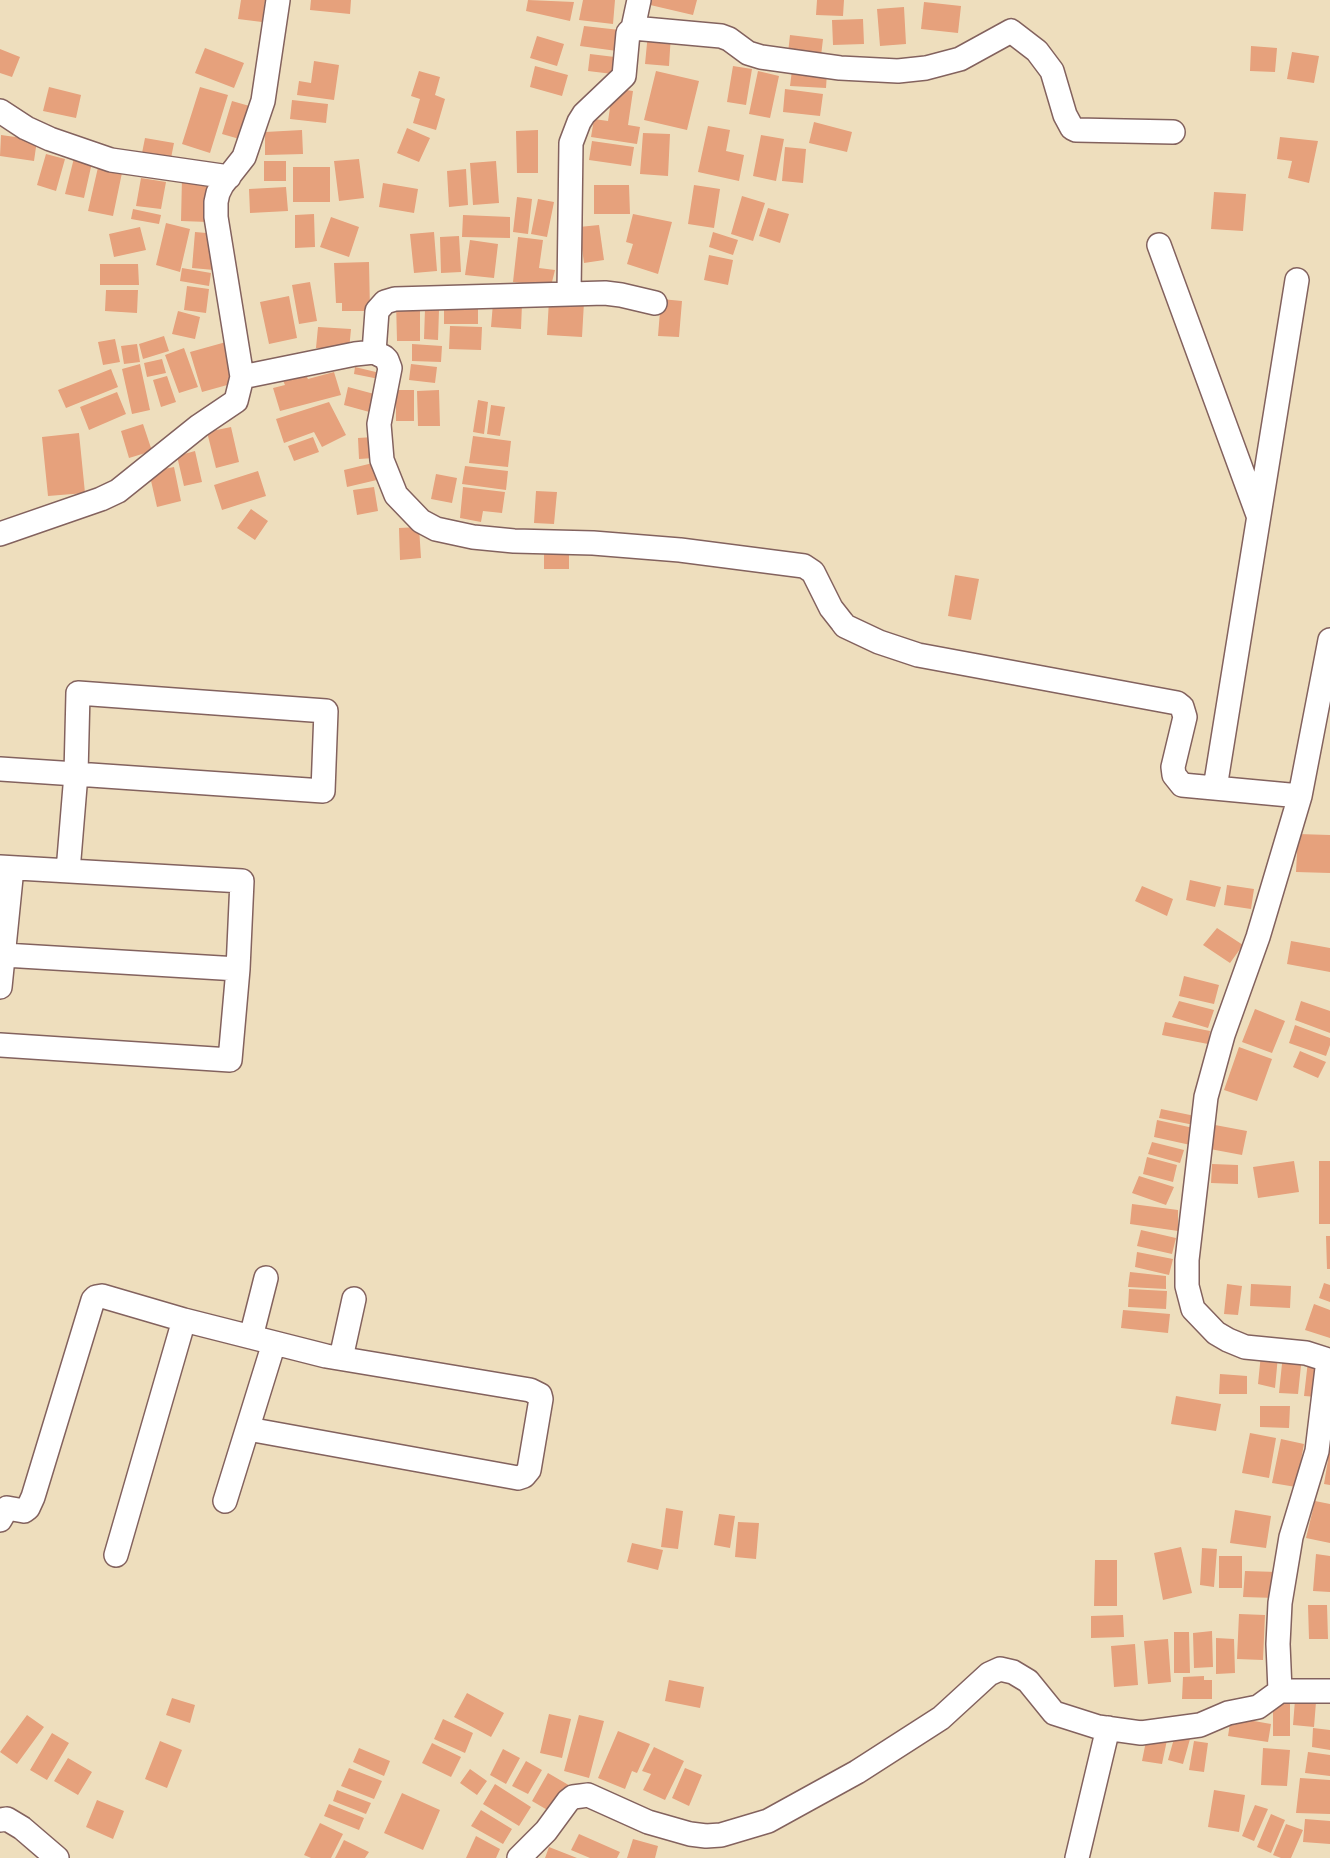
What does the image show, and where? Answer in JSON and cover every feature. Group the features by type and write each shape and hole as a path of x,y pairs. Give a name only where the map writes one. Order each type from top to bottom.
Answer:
{"street":[{"path":"0,534 118,491 199,426 236,401 242,377 216,217 218,192 244,157 263,101 278,0"},
{"path":"569,293 571,143 584,114 624,76 628,33 633,28 639,0"},
{"path":"633,28 721,36 761,57 840,68 898,71 926,68 960,59 1011,31 1037,51 1052,71 1065,115 1072,128 1173,132"},
{"path":"0,111 26,128 50,139 111,160 229,177"},
{"path":"1159,245 1259,518"},
{"path":"1215,789 1297,279"},
{"path":"374,352 377,311 381,304 389,300 569,293 621,295 655,303"},
{"path":"242,377 374,352 387,360 390,368 379,424 382,460 396,495 421,521 436,529 473,537 680,550 804,566 813,572 831,608 845,626 879,642 918,655 1177,703 1182,707 1185,717 1173,767 1174,775 1182,785 1300,796"},
{"path":"1280,1691 1280,1603 1292,1537 1317,1451 1329,1360 1313,1354 1245,1347 1216,1333 1193,1309 1187,1286 1187,1260 1206,1097 1223,1035 1258,937 1300,796 1330,640"},
{"path":"0,769 76,774 323,791 326,711 78,693 76,774 68,871"},
{"path":"0,988 4,955 6,867 242,881 230,1060 0,1045"},
{"path":"4,955 238,970"},
{"path":"251,1337 266,1278"},
{"path":"2,1511 23,1511 28,1508 33,1497 96,1297 102,1296 184,1320 341,1358 536,1392 541,1399 529,1470 524,1476 517,1478 248,1429"},
{"path":"341,1358 354,1299"},
{"path":"116,1555 184,1320"},
{"path":"225,1501 274,1343"},
{"path":"519,1858 546,1831 573,1797 588,1795 648,1822 706,1836 721,1835 768,1821 857,1772 941,1718 989,1674 1000,1669 1013,1672 1028,1681 1054,1713 1098,1727 1141,1733 1200,1725 1228,1713 1258,1707 1280,1691 1330,1691"},
{"path":"1077,1858 1108,1728"},
{"path":"0,1820 7,1819 22,1828 57,1858"}],"building":[{"path":"241,0 265,0 262,22 238,19"},
{"path":"311,0 351,0 350,14 310,10"},
{"path":"528,0 574,2 570,21 526,11"},
{"path":"583,0 615,0 613,24 579,20"},
{"path":"647,0 697,0 693,15 646,4"},
{"path":"817,0 844,0 843,16 816,15"},
{"path":"924,2 961,6 958,33 921,29"},
{"path":"904,7 906,44 880,46 877,9"},
{"path":"863,19 864,44 833,45 832,20"},
{"path":"584,26 620,30 617,51 580,46"},
{"path":"648,33 671,34 669,66 645,64"},
{"path":"790,35 823,39 821,56 788,53"},
{"path":"537,36 564,44 557,66 530,58"},
{"path":"1251,46 1277,48 1275,72 1250,71"},
{"path":"205,48 244,63 234,88 195,73"},
{"path":"0,49 20,57 12,77 0,73"},
{"path":"1292,52 1319,56 1314,83 1287,79"},
{"path":"590,54 623,58 621,75 588,71"},
{"path":"314,61 339,65 334,100 297,95 299,81 311,83"},
{"path":"535,66 568,75 562,96 530,87"},
{"path":"733,66 752,69 746,105 727,102"},
{"path":"792,70 827,72 826,88 790,86"},
{"path":"419,71 440,77 435,95 445,99 436,130 413,123 420,99 411,96"},
{"path":"656,71 699,81 687,130 644,120"},
{"path":"758,71 779,76 770,118 749,114"},
{"path":"49,87 81,95 76,118 43,111"},
{"path":"200,87 228,95 210,153 182,144"},
{"path":"613,88 633,91 628,125 640,127 637,144 591,137 594,119 608,121"},
{"path":"785,89 823,94 820,116 783,112"},
{"path":"292,100 328,104 326,123 290,119"},
{"path":"232,101 253,107 243,140 222,134"},
{"path":"814,122 852,132 847,152 809,143"},
{"path":"708,126 730,130 726,151 744,155 739,181 698,172"},
{"path":"407,128 430,138 419,162 397,153"},
{"path":"302,130 303,154 265,155 265,132"},
{"path":"538,130 538,173 517,173 516,131"},
{"path":"643,133 670,134 668,176 640,174"},
{"path":"1,135 37,140 34,161 0,156"},
{"path":"761,135 784,139 776,181 753,176"},
{"path":"1280,137 1318,141 1309,183 1288,178 1292,161 1277,159"},
{"path":"145,138 174,143 170,163 141,158"},
{"path":"592,141 634,147 631,166 589,160"},
{"path":"785,147 806,149 803,183 782,181"},
{"path":"46,154 65,159 56,191 37,185"},
{"path":"75,154 93,158 84,198 65,194"},
{"path":"359,159 364,198 339,201 334,161"},
{"path":"264,161 286,161 286,181 264,181"},
{"path":"496,161 499,203 473,205 470,163"},
{"path":"99,163 123,168 113,216 88,211"},
{"path":"293,167 330,167 330,202 293,202"},
{"path":"466,169 468,205 449,207 447,171"},
{"path":"141,178 166,182 161,209 136,206"},
{"path":"182,178 209,178 208,222 181,221"},
{"path":"383,183 418,189 414,213 379,207"},
{"path":"594,185 629,185 630,214 594,214"},
{"path":"694,185 720,189 714,228 688,224"},
{"path":"286,187 288,211 250,213 249,189"},
{"path":"1214,192 1246,194 1243,231 1211,229"},
{"path":"742,196 765,203 753,241 731,234"},
{"path":"517,197 532,199 528,234 513,232"},
{"path":"538,199 554,202 547,237 531,234"},
{"path":"768,208 789,214 780,243 759,236"},
{"path":"133,209 161,215 159,224 131,219"},
{"path":"314,214 315,247 295,248 295,215"},
{"path":"633,214 672,222 658,274 627,264 633,244 626,242"},
{"path":"463,215 510,217 510,238 462,237"},
{"path":"331,217 359,227 349,257 320,247"},
{"path":"166,223 190,229 180,272 156,265"},
{"path":"599,225 604,260 584,263 579,227"},
{"path":"140,227 146,250 114,257 109,234"},
{"path":"195,232 218,234 214,270 192,268"},
{"path":"434,232 437,271 414,273 410,234"},
{"path":"713,232 738,240 733,255 709,247"},
{"path":"459,236 461,272 441,273 440,237"},
{"path":"518,237 543,240 539,268 555,270 551,286 513,282"},
{"path":"470,240 498,244 494,278 465,275"},
{"path":"709,255 733,260 728,285 704,280"},
{"path":"369,262 370,311 342,311 342,303 336,303 334,263"},
{"path":"100,264 138,264 139,285 100,285"},
{"path":"182,268 211,273 209,286 180,281"},
{"path":"310,282 317,321 299,324 292,285"},
{"path":"187,286 209,289 206,313 184,310"},
{"path":"106,290 138,290 137,313 105,311"},
{"path":"289,296 297,338 269,344 260,302"},
{"path":"444,299 478,299 478,324 444,324"},
{"path":"661,299 682,301 679,337 658,336"},
{"path":"420,300 420,341 397,341 396,301"},
{"path":"549,300 584,302 582,337 547,335"},
{"path":"493,303 522,304 521,329 491,327"},
{"path":"425,309 439,310 438,340 424,339"},
{"path":"178,311 200,317 195,339 172,334"},
{"path":"450,326 482,327 481,350 449,349"},
{"path":"318,327 351,329 349,350 316,348"},
{"path":"164,336 169,351 143,359 139,344"},
{"path":"115,339 120,362 103,365 98,342"},
{"path":"226,342 238,382 202,392 190,352"},
{"path":"137,344 140,362 124,364 121,346"},
{"path":"412,344 442,346 441,362 412,361"},
{"path":"184,348 198,387 179,393 165,355"},
{"path":"162,359 166,373 147,377 144,363"},
{"path":"140,364 150,410 132,414 122,369"},
{"path":"411,364 437,367 435,383 409,380"},
{"path":"302,367 308,379 334,372 341,395 280,411 273,388 285,385 281,376"},
{"path":"355,367 380,373 379,379 354,374"},
{"path":"111,369 118,387 66,408 58,390"},
{"path":"167,376 176,402 161,407 153,380"},
{"path":"348,387 378,395 373,413 344,405"},
{"path":"396,390 414,390 414,421 396,421"},
{"path":"439,390 440,426 418,426 417,391"},
{"path":"117,392 126,414 89,430 80,407"},
{"path":"478,400 488,402 484,434 473,432"},
{"path":"329,402 346,435 322,447 314,432 284,443 276,419"},
{"path":"491,405 505,407 500,436 487,434"},
{"path":"143,424 152,451 129,458 121,431"},
{"path":"231,427 239,462 216,468 207,432"},
{"path":"79,433 85,493 48,496 42,437"},
{"path":"473,436 511,441 508,467 469,463"},
{"path":"313,437 319,452 294,461 288,446"},
{"path":"373,437 374,458 359,459 358,438"},
{"path":"195,451 202,482 184,486 177,456"},
{"path":"377,462 381,479 347,487 344,470"},
{"path":"465,466 508,471 506,490 462,484"},
{"path":"174,467 181,501 157,507 149,472"},
{"path":"258,471 266,496 222,510 214,485"},
{"path":"436,474 457,478 452,503 431,499"},
{"path":"374,487 378,511 357,515 353,490"},
{"path":"463,487 505,492 502,513 483,511 481,522 460,518"},
{"path":"536,491 557,492 554,524 534,523"},
{"path":"251,509 268,521 255,540 237,528"},
{"path":"419,527 421,558 400,560 399,528"},
{"path":"544,545 569,546 569,569 544,569"},
{"path":"955,575 979,579 971,620 948,616"},
{"path":"1298,834 1330,835 1330,873 1296,872"},
{"path":"1190,880 1221,887 1215,907 1186,900"},
{"path":"1227,885 1254,889 1251,909 1224,905"},
{"path":"1142,886 1173,899 1167,916 1135,901"},
{"path":"1217,928 1243,945 1230,963 1203,945"},
{"path":"1291,941 1330,948 1330,972 1287,964"},
{"path":"1184,976 1219,985 1214,1004 1179,996"},
{"path":"1179,1001 1214,1010 1208,1028 1172,1017"},
{"path":"1301,1001 1330,1011 1330,1033 1295,1020"},
{"path":"1255,1009 1285,1021 1272,1053 1242,1042"},
{"path":"1165,1022 1210,1031 1208,1044 1162,1035"},
{"path":"1295,1025 1330,1038 1326,1056 1289,1043"},
{"path":"1239,1047 1272,1059 1257,1101 1224,1090"},
{"path":"1300,1051 1326,1062 1318,1078 1293,1067"},
{"path":"1161,1109 1200,1117 1199,1126 1159,1118"},
{"path":"1157,1120 1198,1129 1195,1146 1154,1137"},
{"path":"1215,1125 1247,1131 1242,1155 1210,1149"},
{"path":"1152,1142 1184,1150 1180,1163 1148,1154"},
{"path":"1147,1157 1177,1165 1173,1182 1143,1174"},
{"path":"1294,1161 1299,1192 1258,1198 1253,1167"},
{"path":"1319,1161 1330,1161 1330,1224 1319,1224"},
{"path":"1212,1164 1238,1165 1238,1184 1211,1183"},
{"path":"1139,1176 1174,1187 1166,1205 1132,1193"},
{"path":"1132,1204 1178,1210 1178,1231 1130,1224"},
{"path":"1141,1230 1176,1238 1172,1254 1137,1246"},
{"path":"1326,1236 1330,1236 1330,1269 1327,1269"},
{"path":"1137,1252 1173,1259 1169,1275 1135,1267"},
{"path":"1130,1272 1166,1276 1166,1289 1128,1287"},
{"path":"1324,1283 1330,1285 1330,1302 1319,1298"},
{"path":"1227,1284 1242,1286 1238,1315 1224,1314"},
{"path":"1251,1284 1291,1286 1290,1308 1250,1306"},
{"path":"1129,1289 1167,1291 1166,1309 1128,1307"},
{"path":"1314,1304 1330,1310 1330,1338 1305,1330"},
{"path":"1123,1310 1170,1314 1168,1333 1121,1328"},
{"path":"1261,1354 1278,1356 1275,1388 1258,1384"},
{"path":"1283,1354 1302,1356 1298,1394 1279,1393"},
{"path":"1308,1361 1321,1362 1318,1397 1304,1396"},
{"path":"1220,1374 1247,1376 1247,1394 1219,1394"},
{"path":"1176,1396 1221,1404 1216,1431 1171,1424"},
{"path":"1260,1406 1290,1406 1289,1428 1260,1427"},
{"path":"1250,1433 1276,1438 1269,1478 1242,1473"},
{"path":"1281,1439 1304,1444 1296,1487 1272,1483"},
{"path":"1330,1445 1330,1485 1324,1484"},
{"path":"1315,1501 1330,1504 1330,1543 1306,1538"},
{"path":"666,1508 683,1511 678,1549 661,1547"},
{"path":"1235,1510 1271,1516 1266,1548 1230,1543"},
{"path":"719,1514 735,1516 730,1548 714,1545"},
{"path":"738,1522 759,1523 756,1559 735,1557"},
{"path":"632,1543 663,1550 658,1570 627,1562"},
{"path":"1181,1547 1192,1593 1163,1600 1154,1553"},
{"path":"1202,1548 1217,1549 1214,1587 1200,1585"},
{"path":"1316,1554 1330,1556 1330,1592 1313,1591"},
{"path":"1219,1556 1242,1556 1242,1588 1219,1588"},
{"path":"1095,1560 1117,1560 1117,1606 1094,1606"},
{"path":"1245,1571 1278,1572 1276,1598 1243,1597"},
{"path":"1308,1605 1327,1605 1328,1639 1309,1639"},
{"path":"1239,1614 1265,1615 1263,1660 1237,1659"},
{"path":"1123,1615 1124,1637 1091,1638 1091,1616"},
{"path":"1212,1631 1213,1667 1194,1668 1193,1633"},
{"path":"1174,1632 1189,1632 1190,1673 1174,1673"},
{"path":"1216,1638 1234,1639 1235,1673 1216,1674"},
{"path":"1168,1639 1171,1682 1148,1684 1144,1641"},
{"path":"1135,1644 1138,1685 1114,1687 1111,1646"},
{"path":"1204,1676 1204,1680 1212,1680 1212,1699 1182,1699 1183,1677"},
{"path":"669,1680 704,1687 700,1708 665,1701"},
{"path":"467,1693 504,1713 491,1737 454,1717"},
{"path":"172,1698 195,1705 190,1723 166,1715"},
{"path":"1295,1700 1316,1702 1314,1727 1293,1725"},
{"path":"1273,1704 1290,1704 1290,1736 1273,1736"},
{"path":"549,1714 571,1719 562,1758 540,1753"},
{"path":"27,1715 44,1727 17,1764 0,1752"},
{"path":"579,1715 604,1721 589,1778 564,1771"},
{"path":"1231,1717 1271,1724 1268,1742 1228,1736"},
{"path":"443,1719 473,1733 465,1753 434,1739"},
{"path":"1313,1728 1330,1730 1330,1750 1312,1747"},
{"path":"618,1731 650,1744 637,1773 632,1771 625,1789 598,1778"},
{"path":"52,1733 69,1743 47,1780 30,1770"},
{"path":"1175,1735 1190,1739 1183,1764 1168,1760"},
{"path":"1147,1736 1167,1740 1162,1764 1142,1761"},
{"path":"160,1741 182,1750 167,1788 145,1779"},
{"path":"1194,1741 1208,1743 1204,1772 1189,1770"},
{"path":"432,1743 461,1757 451,1777 422,1763"},
{"path":"654,1747 684,1761 665,1800 643,1790 651,1774 642,1771"},
{"path":"359,1748 390,1761 384,1776 353,1762"},
{"path":"1263,1748 1290,1750 1287,1786 1261,1785"},
{"path":"503,1749 520,1758 506,1784 490,1775"},
{"path":"1308,1752 1330,1755 1330,1776 1305,1773"},
{"path":"68,1758 92,1772 78,1795 54,1781"},
{"path":"526,1761 542,1770 528,1794 512,1786"},
{"path":"349,1768 382,1781 374,1799 341,1786"},
{"path":"685,1768 702,1775 689,1806 672,1798"},
{"path":"470,1769 487,1781 477,1795 460,1783"},
{"path":"548,1773 572,1787 556,1815 532,1801"},
{"path":"1300,1778 1330,1780 1330,1814 1296,1813"},
{"path":"495,1784 531,1807 519,1826 483,1804"},
{"path":"337,1790 371,1803 366,1814 333,1801"},
{"path":"1214,1790 1245,1795 1239,1832 1208,1827"},
{"path":"402,1793 440,1810 423,1850 384,1833"},
{"path":"97,1800 124,1811 113,1839 86,1827"},
{"path":"329,1804 364,1818 359,1830 324,1816"},
{"path":"1255,1805 1268,1809 1254,1841 1242,1836"},
{"path":"481,1810 512,1829 503,1844 471,1826"},
{"path":"1271,1814 1285,1820 1271,1853 1257,1847"},
{"path":"1305,1819 1330,1821 1330,1844 1303,1842"},
{"path":"320,1823 343,1834 331,1858 311,1858 304,1855"},
{"path":"1286,1824 1303,1830 1291,1858 1281,1858 1273,1855"},
{"path":"579,1834 620,1852 617,1858 590,1858 571,1850"},
{"path":"476,1836 500,1849 496,1858 466,1858"},
{"path":"633,1839 658,1846 655,1858 627,1858"},
{"path":"344,1840 369,1852 365,1858 335,1858"},
{"path":"549,1847 577,1858 545,1858"}]}
